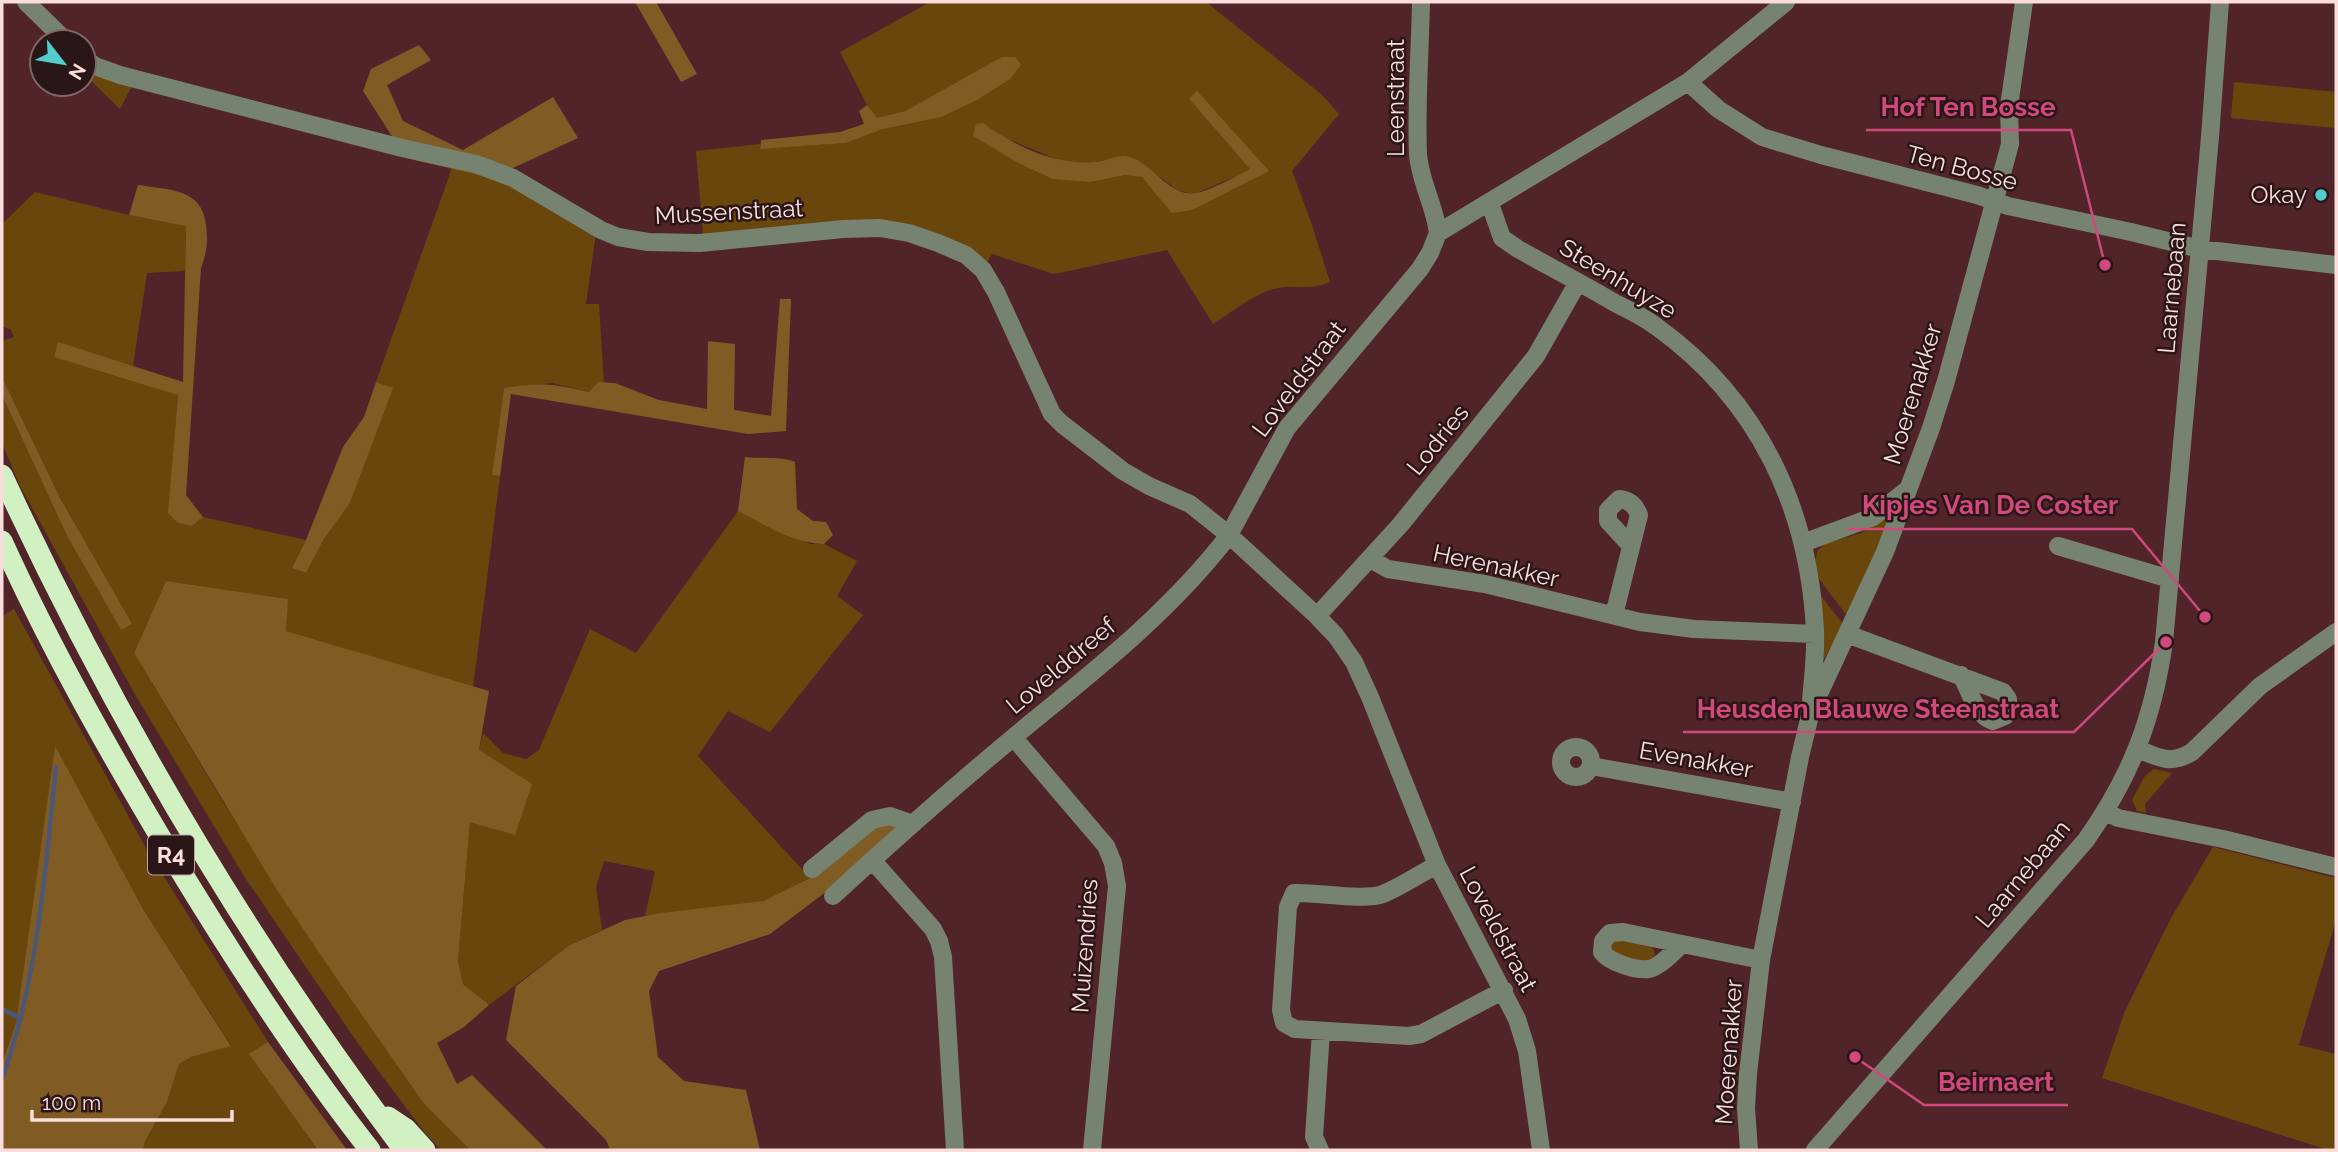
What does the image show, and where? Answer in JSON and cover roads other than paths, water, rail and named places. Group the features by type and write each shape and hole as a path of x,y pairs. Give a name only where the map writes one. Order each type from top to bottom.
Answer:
{"highway":[{"name":"R4","path":"2,475 108,687 173,803 286,986 404,1150"},
{"name":"R4","path":"2,541 83,705 180,871 315,1077 370,1150"},
{"path":"372,1108 406,1129 425,1150"}],"street":[{"path":"26,2 52,28"},
{"name":"Leenstraat","path":"1421,2 1418,156 1423,185 1437,221 1438,233"},
{"path":"1438,233 1688,82 1786,2"},
{"name":"Moerenakker","path":"1750,1149 1746,1108 1761,960 1811,711 1885,552 1946,381 2010,144 2009,106 2024,2"},
{"name":"Laarnebaan","path":"1815,1150 2086,840 2143,752 2158,682 2170,579 2220,2"},
{"name":"Mussenstraat","path":"98,67 402,148 477,164 513,178 601,230 616,236 650,242 700,243 880,228 909,233 938,243 965,255 983,270 996,292 1052,414 1123,471 1190,504 1229,535"},
{"name":"Ten Bosse","path":"1688,82 1718,109 1762,136 1821,155 1977,195 1993,202 2200,249 2336,265"},
{"name":"Steenhuyze","path":"1490,204 1502,237 1655,326 1696,359 1732,398 1766,447 1782,479 1803,543 1810,577 1815,634 1811,711"},
{"name":"Loveldstraat","path":"1438,233 1420,269 1287,428 1229,535 1318,615 1354,662 1437,865 1517,1019 1527,1051 1541,1150"},
{"name":"Lodries","path":"1318,615 1433,485 1536,356 1578,282"},
{"path":"1803,543 1873,517 1910,487"},
{"name":"Lovelddreef","path":"833,896 1163,610 1229,535"},
{"path":"1614,615 1631,546"},
{"path":"2058,546 2170,579"},
{"name":"Herenakker","path":"1370,559 1388,569 1485,584 1640,622 1694,629 1815,634"},
{"path":"2143,752 2172,761 2192,752 2260,686 2336,632"},
{"path":"1847,634 1961,675"},
{"name":"Muizendries","path":"1014,738 1106,846 1116,875 1092,1150"},
{"name":"Evenakker","path":"1591,765 1792,802"},
{"path":"2106,812 2118,818 2223,839 2336,867"},
{"path":"812,869 872,820 890,816 913,824"},
{"path":"872,860 933,929 939,941 943,957 955,1150"},
{"path":"1437,865 1382,894 1366,896 1294,893 1287,908 1281,1010 1284,1023 1295,1029 1409,1036 1421,1034 1504,990"},
{"name":"Moerenakker","path":"1681,945 1761,960"},
{"path":"1320,1150 1314,1137 1321,1031"}],"waterway":[{"path":"2,1079 24,1003 32,964 44,885 56,767"},
{"path":"2,1009 21,1019"}],"place":[{"name":"Okay","path":"2321,195"},
{"name":"Hof Ten Bosse","path":"2105,265"},
{"name":"Kipjes Van De Coster","path":"2205,617"},
{"name":"Heusden Blauwe Steenstraat","path":"2166,642"},
{"name":"Beirnaert","path":"1855,1057"}]}
